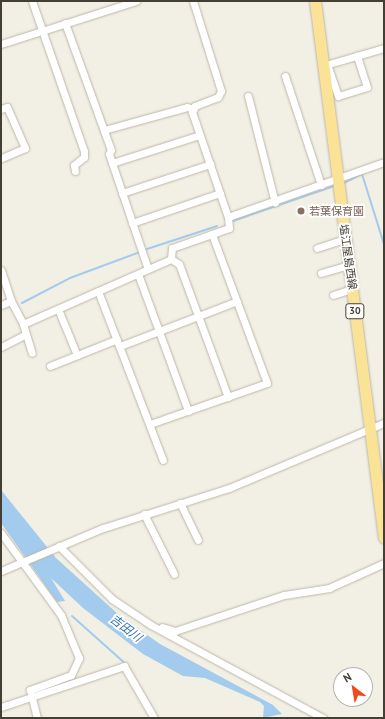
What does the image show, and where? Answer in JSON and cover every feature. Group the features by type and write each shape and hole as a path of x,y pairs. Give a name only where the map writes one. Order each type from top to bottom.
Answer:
{"main road":[{"name":"塩江屋島西線","path":"315,1 384,538"}],"street":[{"path":"32,1 84,151 84,157 74,165 76,171"},
{"path":"1,44 136,1"},
{"path":"104,130 187,107 194,109 218,96 221,91 193,1"},
{"path":"65,23 104,130 112,163 148,269"},
{"path":"357,56 367,87 338,96 324,65 384,48"},
{"path":"285,76 321,185"},
{"path":"248,96 276,203"},
{"path":"1,109 7,107 25,148 1,158"},
{"path":"171,259 172,248 229,228 228,217 200,135 194,109"},
{"path":"112,163 200,135"},
{"path":"228,217 276,203 321,185 338,183 384,162"},
{"path":"122,193 210,164"},
{"path":"132,223 220,194"},
{"path":"150,424 267,383 212,234"},
{"path":"318,248 345,240"},
{"path":"23,324 171,259"},
{"path":"171,259 179,264 228,396"},
{"path":"321,273 349,265"},
{"path":"1,270 11,301 23,324 25,335 32,352"},
{"path":"138,274 188,411"},
{"path":"333,296 352,290"},
{"path":"98,291 163,460"},
{"path":"1,306 11,301"},
{"path":"120,346 237,301"},
{"path":"58,308 77,355"},
{"path":"1,347 25,335"},
{"path":"50,366 117,339"},
{"path":"1,571 56,547 144,514 229,488 384,423"},
{"path":"180,503 198,540"},
{"path":"144,514 174,574"},
{"path":"1,533 25,561 61,615 79,658 71,675 30,690 37,718"},
{"path":"56,547 112,599 151,625 323,718"},
{"path":"151,625 180,630 284,595 329,588 384,563"},
{"path":"1,707 124,666 154,718"}],"water":[{"name":"吉田川","path":"1,490 56,558 119,615 160,644 273,705 282,714 263,718 264,706 260,702 205,678 183,676 143,654 83,608 51,578 65,601 57,602 1,523"}],"waterway":[{"path":"342,184 362,174 384,244"},
{"path":"233,221 334,186"},
{"path":"144,250 217,226"},
{"path":"22,303 70,278 140,252"},
{"path":"72,616 127,665"}],"place":[{"name":"若葉保育園","path":"301,211"}]}
